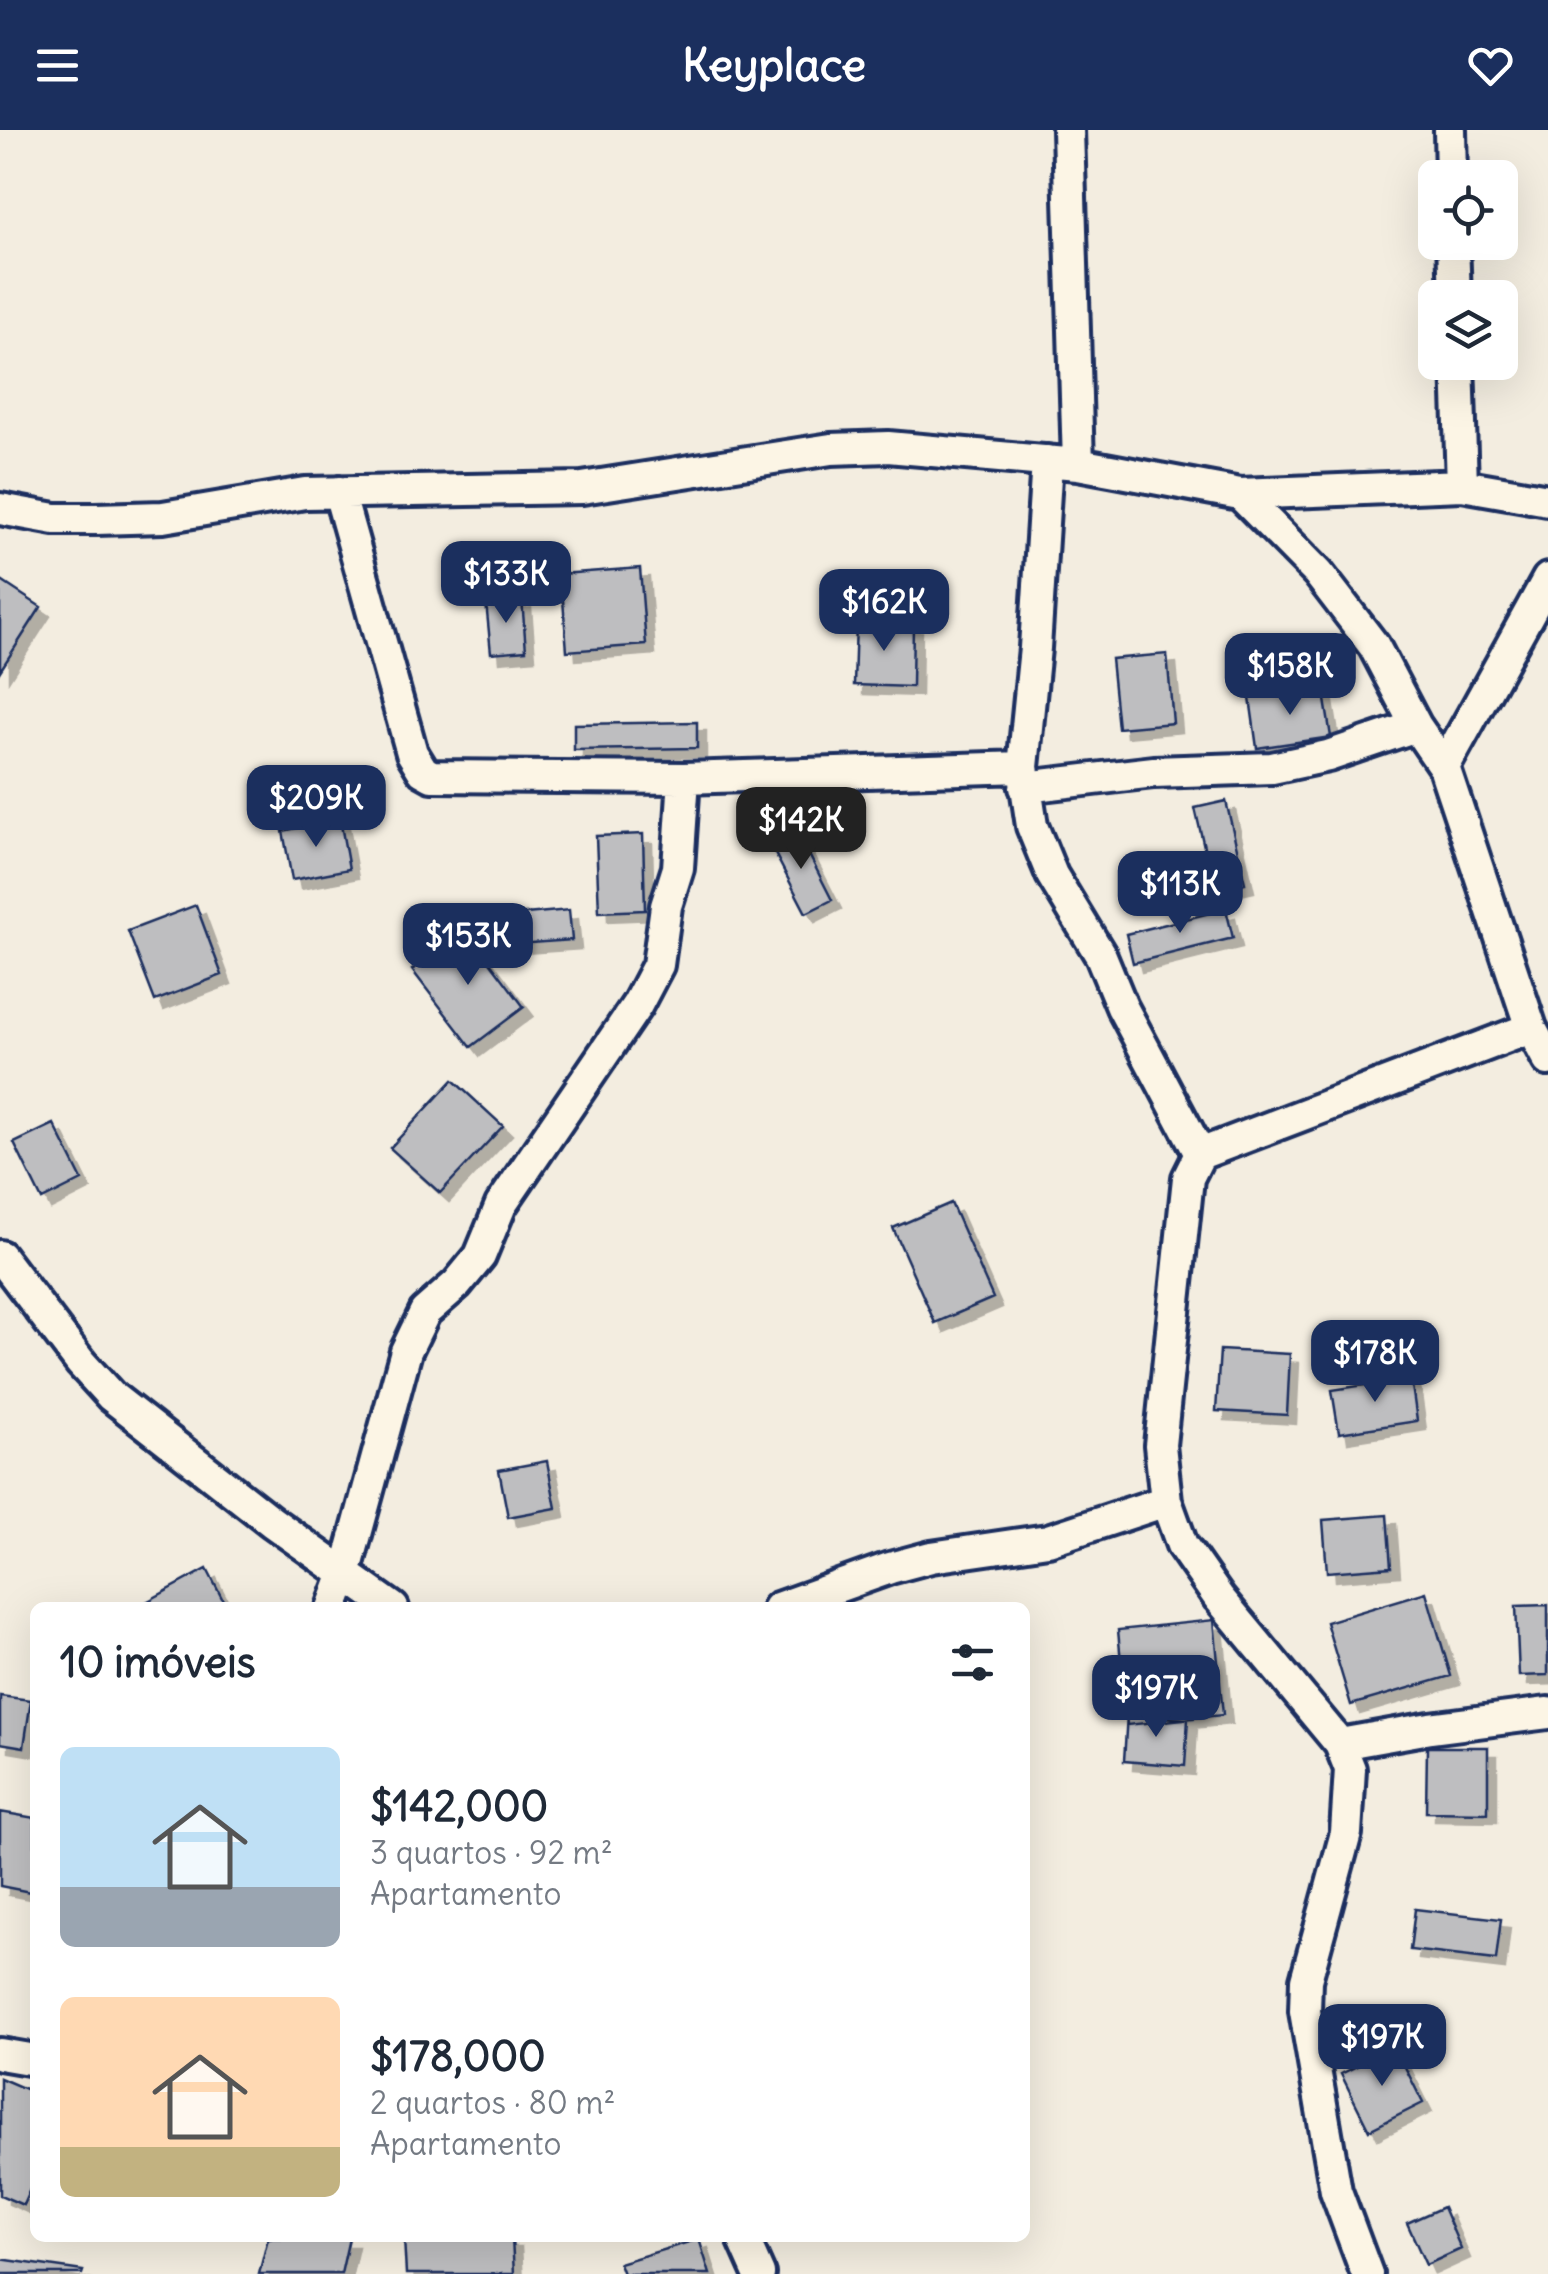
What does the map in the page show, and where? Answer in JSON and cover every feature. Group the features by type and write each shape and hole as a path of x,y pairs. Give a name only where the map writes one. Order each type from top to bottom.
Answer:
{"street":[{"path":"1068,130 1078,464"},
{"path":"1450,130 1451,160"},
{"path":"1459,380 1462,485"},
{"path":"0,509 55,518 162,517 305,494 582,488 831,449 888,447 1078,464 1240,494 1462,485 1548,500"},
{"path":"1047,461 1024,777 1032,826 1052,875 1101,956 1122,1007 1200,1154"},
{"path":"339,492 412,753 423,771 440,778 1024,777 1272,768 1328,756 1416,726"},
{"path":"1240,494 1318,574 1374,646 1416,726 1444,767 1531,1028 1548,1060"},
{"path":"1444,767 1548,578"},
{"path":"334,1602 406,1351 425,1312 457,1284 480,1256 502,1205 637,1005 658,964 666,906 678,868 684,778"},
{"path":"1366,2274 1336,2190 1305,2011 1306,1980 1346,1833 1350,1769 1340,1744 1219,1598 1182,1545 1166,1501 1162,1428 1188,1178 1200,1154 1531,1028"},
{"path":"0,1256 110,1396 272,1522 385,1602"},
{"path":"795,1602 890,1568 931,1557 1048,1540 1166,1501"},
{"path":"1340,1744 1548,1713"},
{"path":"0,2054 30,2059"},
{"path":"745,2242 759,2274"}],"building":[{"path":"640,568 646,645 567,651 561,574"},
{"path":"0,580 41,607 0,671"},
{"path":"522,599 526,650 491,653 486,602"},
{"path":"856,621 913,623 912,687 854,685"},
{"path":"1167,654 1173,723 1118,728 1111,659"},
{"path":"1323,687 1331,737 1257,748 1250,698"},
{"path":"697,722 697,748 574,750 574,724"},
{"path":"1226,801 1245,883 1214,890 1195,808"},
{"path":"340,819 349,869 292,880 283,831"},
{"path":"797,831 832,900 806,913 770,844"},
{"path":"643,834 645,910 599,912 596,836"},
{"path":"196,905 222,975 155,1001 128,931"},
{"path":"1226,909 1233,938 1133,963 1126,934"},
{"path":"569,910 572,940 517,944 515,915"},
{"path":"466,930 524,1007 471,1047 412,970"},
{"path":"453,1080 503,1126 440,1193 390,1148"},
{"path":"54,1124 82,1180 42,1200 14,1143"},
{"path":"951,1203 993,1298 935,1323 893,1228"},
{"path":"1220,1350 1290,1354 1287,1415 1216,1411"},
{"path":"1411,1378 1417,1421 1339,1433 1332,1390"},
{"path":"547,1461 556,1508 508,1517 499,1470"},
{"path":"1387,1515 1391,1567 1327,1572 1323,1520"},
{"path":"207,1569 224,1602 146,1602"},
{"path":"1426,1592 1451,1676 1351,1705 1326,1622"},
{"path":"1548,1605 1548,1675 1519,1676 1516,1606"},
{"path":"1214,1620 1223,1715 1127,1725 1118,1630"},
{"path":"0,1696 30,1700 24,1747 0,1743"},
{"path":"1127,1714 1188,1719 1185,1766 1124,1761"},
{"path":"1427,1747 1488,1747 1488,1813 1426,1812"},
{"path":"0,1812 30,1817 30,1892 0,1886"},
{"path":"1415,1909 1501,1919 1496,1960 1410,1950"},
{"path":"1395,2047 1423,2103 1369,2130 1341,2074"},
{"path":"0,2078 30,2091 30,2189 23,2205 0,2195"},
{"path":"1443,2207 1461,2249 1426,2265 1407,2223"},
{"path":"267,2242 348,2242 341,2274 259,2274"},
{"path":"404,2242 512,2242 514,2274 406,2274"},
{"path":"700,2242 710,2274 623,2274 619,2263"},
{"path":"0,2259 83,2271 0,2274"}]}
